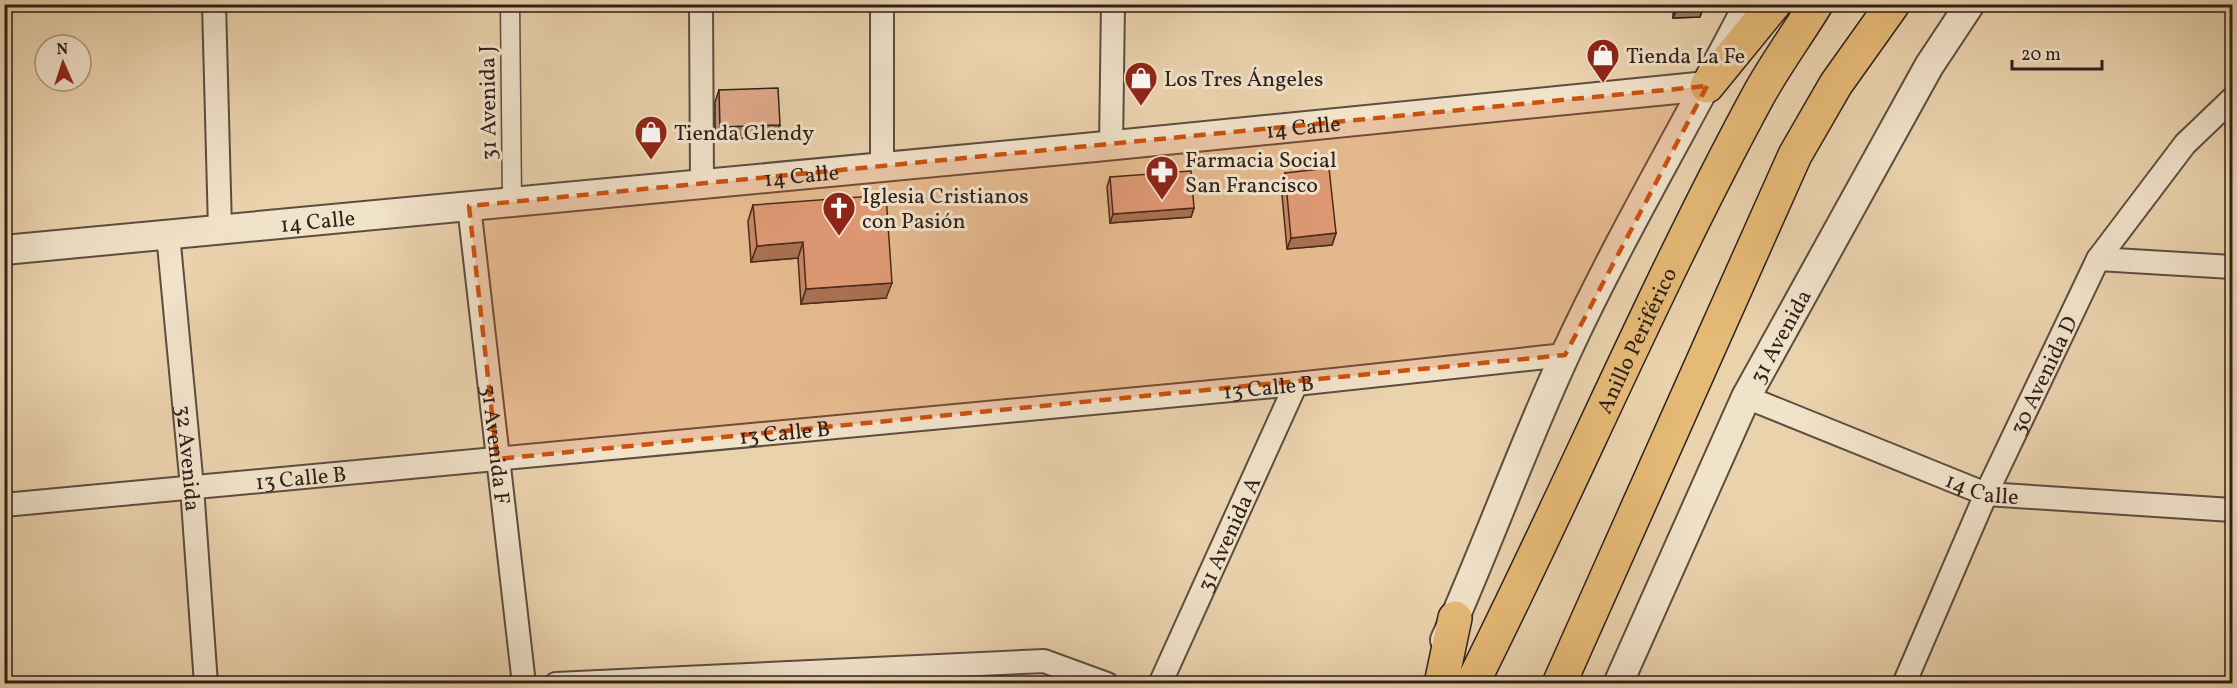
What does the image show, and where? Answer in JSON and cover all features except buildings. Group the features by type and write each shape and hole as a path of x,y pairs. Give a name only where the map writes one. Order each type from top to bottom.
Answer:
{"highway":[{"name":"Anillo Periférico","path":"1473,684 1680,249 1758,94 1816,4"},
{"path":"1560,684 1795,156 1836,84 1893,4"},
{"path":"1707,86 1754,7"},
{"path":"1441,684 1455,618"}],"street":[{"path":"214,4 220,229"},
{"name":"31 Avenida J","path":"510,4 512,201"},
{"path":"701,4 702,183"},
{"path":"882,4 882,166"},
{"path":"1111,145 1113,4"},
{"name":"31 Avenida","path":"1618,684 1746,398 1929,66 1970,4"},
{"path":"1426,684 1565,355 1636,214 1707,86"},
{"name":"14 Calle","path":"4,250 1707,86"},
{"name":"30 Avenida D","path":"1904,684 1986,494 2098,259 2185,144 2232,99"},
{"name":"31 Avenida F","path":"469,206 524,684"},
{"name":"32 Avenida","path":"168,234 192,487 206,684"},
{"path":"2098,259 2232,267"},
{"name":"13 Calle B","path":"4,505 1296,384 1565,355"},
{"name":"31 Avenida A","path":"1160,684 1296,384"},
{"name":"14 Calle","path":"1746,398 1986,494 2232,510"},
{"path":"556,684 1044,661 1107,684"}],"highlighted area":[{"path":"1707,86 1565,355 497,459 469,206"}],"place":[{"name":"Tienda La Fe","path":"1603,84"},
{"name":"Los Tres Ángeles","path":"1141,107"},
{"name":"Tienda Glendy","path":"651,161"},
{"name":"Farmacia Social San Francisco","path":"1162,201"},
{"name":"Iglesia Cristianos con Pasión","path":"839,237"}]}
